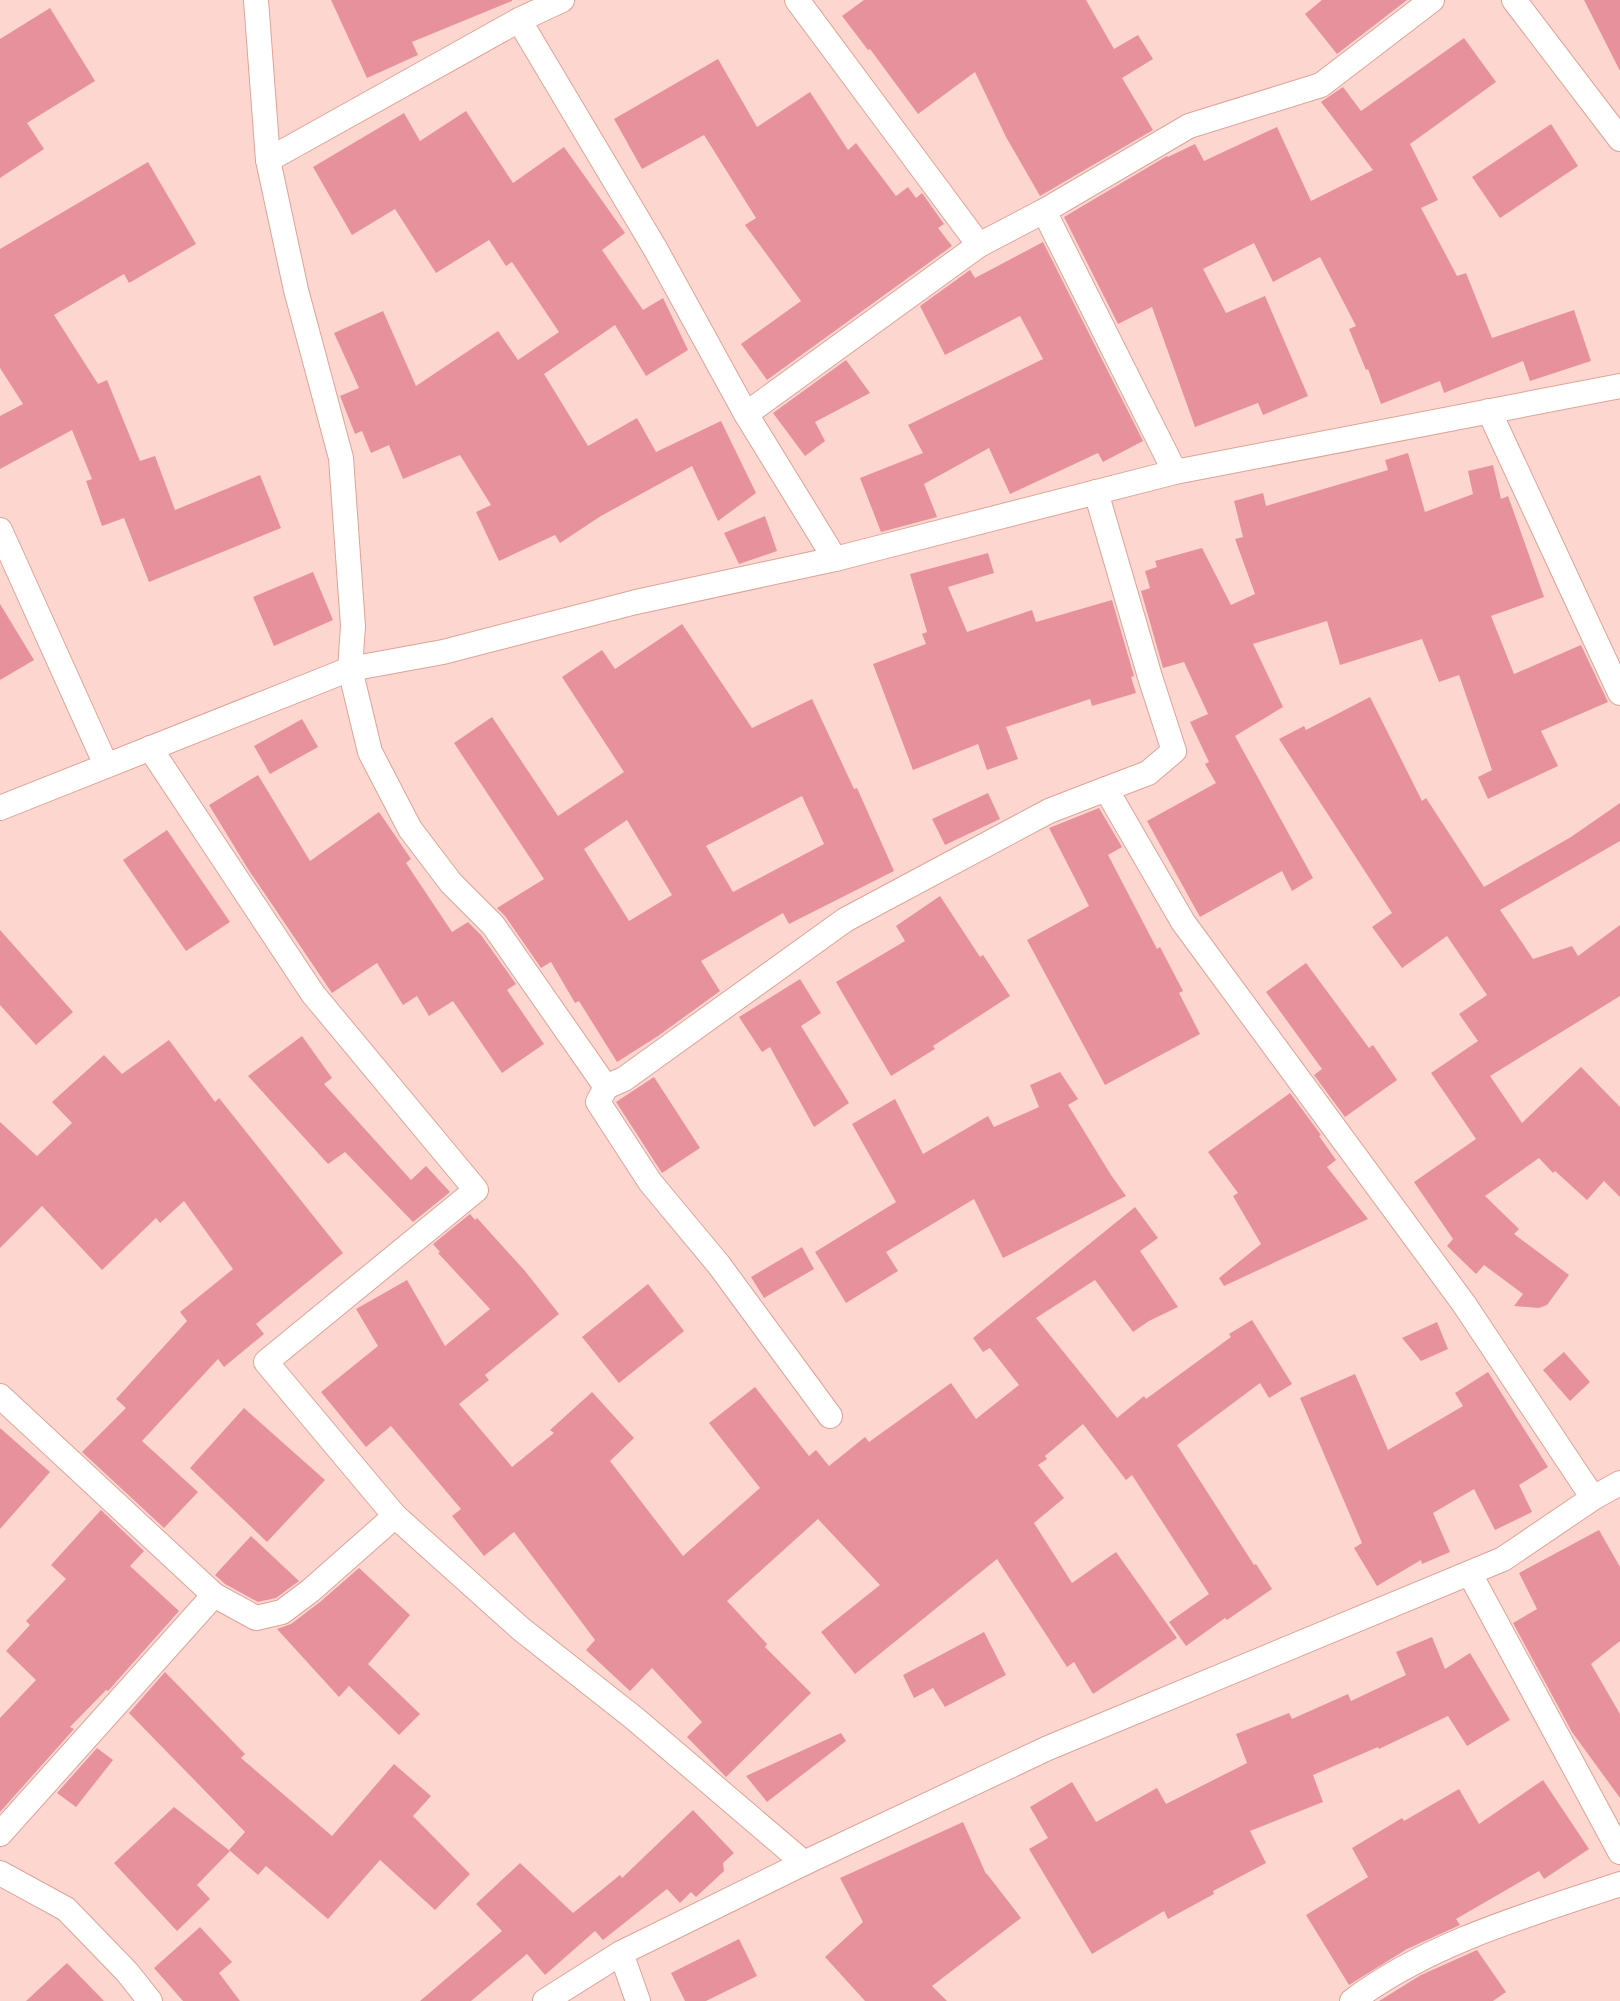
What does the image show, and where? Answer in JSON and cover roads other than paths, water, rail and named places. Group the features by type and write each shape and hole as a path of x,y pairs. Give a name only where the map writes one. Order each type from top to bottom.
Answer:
{"street":[{"path":"256,0 268,160 296,290 341,458 353,626 350,669 370,752 410,829 451,883 493,925 606,1087"},
{"path":"268,160 519,20 562,0"},
{"path":"797,0 979,245"},
{"path":"746,414 979,245 1044,211 1189,126 1321,85 1432,0"},
{"path":"1514,0 1620,139"},
{"path":"519,20 656,250 746,414 835,559"},
{"path":"1044,211 1175,472"},
{"path":"0,808 350,669 443,652 636,602 835,559 1175,472 1620,386"},
{"path":"1489,411 1620,693"},
{"path":"830,1416 719,1265 650,1182 598,1102 606,1087 624,1079 845,920 1049,811 1148,773 1174,751 1096,492"},
{"path":"0,530 106,765"},
{"path":"150,748 313,994 476,1190 266,1362 395,1516 521,1629 634,1718 804,1863"},
{"path":"1106,789 1183,922 1464,1304 1593,1498"},
{"path":"0,1396 214,1595 256,1618 282,1612 395,1516"},
{"path":"545,2001 621,1953 1048,1748 1503,1559 1620,1483"},
{"path":"1470,1574 1620,1852"},
{"path":"0,1834 214,1595"},
{"path":"0,1873 66,1909 127,1972 150,2001"},
{"path":"1352,2001 1377,1982 1477,1932 1620,1884"},
{"path":"621,1953 638,2001"}]}
